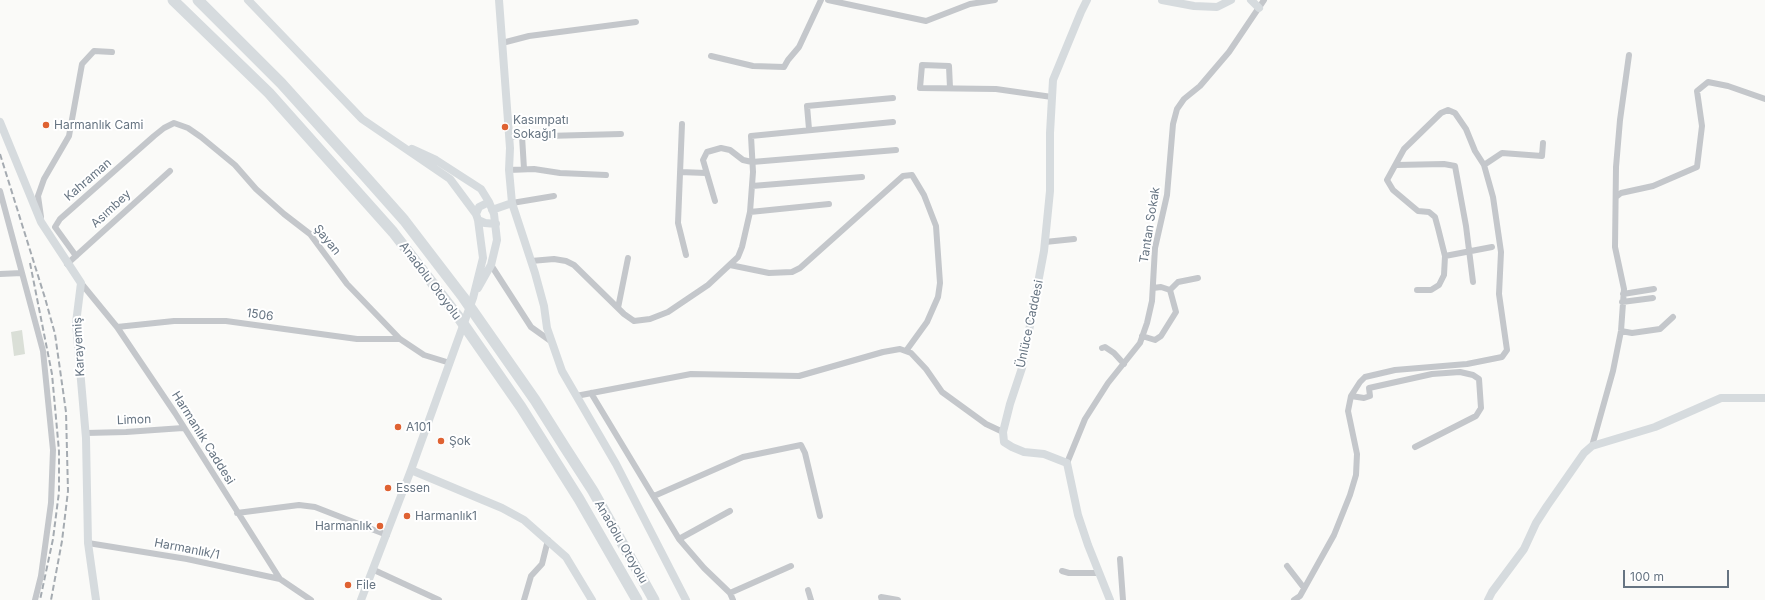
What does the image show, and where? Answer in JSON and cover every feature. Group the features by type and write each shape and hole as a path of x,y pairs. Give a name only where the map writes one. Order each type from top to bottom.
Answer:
{"highway":[{"name":"Anadolu Otoyolu","path":"173,0 275,98 393,232 475,340 551,453 637,600"},
{"name":"Anadolu Otoyolu","path":"198,0 281,83 359,169 404,220 468,298 482,322 535,400 576,465 654,600"}],"street":[{"path":"248,0 362,119 450,179 477,217 485,223 496,224"},
{"path":"499,0 509,137 509,170 512,203 544,306 547,328 562,370 616,464 686,600"},
{"path":"710,56 753,66 784,67 799,47 821,0"},
{"path":"828,0 926,21 970,4 995,0"},
{"name":"Ünlüce Caddesi","path":"1003,432 1010,404 1022,368 1037,298 1045,242 1050,191 1050,133 1053,80 1087,0"},
{"path":"1162,0 1194,6 1217,7 1231,0"},
{"path":"1251,0 1259,8"},
{"name":"Tantan Sokak","path":"1067,463 1085,419 1108,383 1140,343 1152,301 1155,248 1167,195 1173,124 1177,110 1184,99 1200,86 1229,52 1264,0"},
{"path":"502,43 529,36 636,22"},
{"path":"42,222 38,196 44,179 69,136 82,64 94,51 112,52"},
{"path":"1592,446 1613,371 1621,331 1623,294 1622,278 1616,247 1616,198 1620,120 1628,55"},
{"path":"950,88 949,66 922,65 920,88 950,88 996,88 1052,97"},
{"path":"1616,198 1621,193 1653,186 1697,167 1702,126 1697,91 1708,82 1728,86 1765,99"},
{"path":"809,129 807,106 893,98"},
{"path":"1294,600 1300,596 1334,535 1350,495 1356,475 1357,454 1348,411 1351,396 1365,377 1394,370 1467,364 1502,357 1507,350 1499,294 1500,252 1493,197 1484,165 1475,151 1466,129 1455,113 1448,110 1441,113 1417,134 1404,149 1387,180 1393,190 1418,211 1429,212 1434,217 1445,256 1444,275 1439,285 1430,290 1417,290"},
{"path":"0,122 42,222 67,264 81,283"},
{"path":"531,261 554,259 566,261 574,265 618,308 634,320 650,319 668,312 686,301 738,257 742,247 750,212 752,186 751,136 809,129 893,122"},
{"name":"Şayan","path":"164,128 174,124 188,128 235,165 256,189 310,234 347,284 400,339 424,355 450,363"},
{"path":"682,124 678,223 686,255"},
{"name":"Kahraman","path":"76,256 55,228 60,219 164,128"},
{"path":"509,137 621,134"},
{"path":"522,136 524,169"},
{"path":"388,138 436,160 481,189 490,206 496,224 498,240 491,265 468,298"},
{"path":"1484,165 1502,153 1542,156 1544,143"},
{"path":"715,201 706,173 704,160 707,152 721,148 730,150 743,160 752,162 896,150"},
{"path":"1396,165 1444,164 1455,166 1473,282"},
{"path":"509,170 524,169 606,175"},
{"name":"Asımbey","path":"67,264 170,171"},
{"path":"680,172 706,173"},
{"path":"730,265 769,273 792,272 800,268 903,176 912,175 924,195 936,226 940,283 938,297 927,322 906,351"},
{"path":"752,186 862,177"},
{"path":"0,191 43,351 53,450 51,503 35,600"},
{"path":"361,600 374,570 450,363 468,298 483,258 477,217 479,207 554,196"},
{"path":"750,212 829,204"},
{"path":"1045,242 1074,239"},
{"path":"1445,256 1492,247"},
{"path":"618,308 628,258"},
{"path":"491,265 531,327 553,343"},
{"path":"0,274 22,273"},
{"path":"1170,290 1178,282 1198,278"},
{"name":"Harmanlık Caddesi","path":"81,283 117,327 280,579 311,600"},
{"name":"Karayemiş","path":"81,283 76,323 86,432 88,543 96,600"},
{"path":"1153,288 1162,287 1170,290"},
{"path":"1623,294 1654,289"},
{"path":"1142,336 1155,340 1161,336 1176,312 1170,290"},
{"path":"1622,302 1653,298"},
{"path":"1621,331 1632,334 1660,329 1673,316"},
{"name":"1506","path":"117,327 174,321 226,321 357,339 400,339"},
{"path":"1102,348 1105,347 1114,353 1124,364"},
{"path":"576,396 691,374 799,376 883,352 900,349 906,351 911,353 926,369 942,392 986,424 1003,432 1004,442 1024,452 1044,454 1067,463 1078,515 1110,600"},
{"path":"1351,396 1364,398 1370,396 1370,388 1432,374 1460,372 1473,375 1479,379 1481,408 1476,416 1415,447"},
{"path":"591,394 679,539 704,568 730,593 733,600"},
{"path":"1488,600 1492,592 1524,549 1536,523 1547,506 1584,453 1592,446 1655,427 1721,398 1765,398"},
{"name":"Limon","path":"86,432 126,432 183,428"},
{"path":"654,496 743,457 801,445 805,453 820,516"},
{"path":"411,470 502,508 524,520 566,557 592,600"},
{"path":"237,513 299,505 314,507 387,535"},
{"path":"679,539 730,511"},
{"path":"524,600 531,576 542,564 548,540"},
{"name":"Harmanlık/1","path":"88,543 187,559 280,579"},
{"path":"1120,559 1123,600"},
{"path":"730,593 791,566"},
{"path":"1287,566 1304,588"},
{"path":"367,600 374,570"},
{"path":"374,570 439,600"},
{"path":"1062,571 1069,573 1099,573"},
{"path":"808,590 812,600"},
{"path":"882,600 881,596 898,600"}],"shaded area":[{"path":"22,330 25,354 14,356 11,332"}],"railway":[{"path":"0,154 55,334 66,412 68,491 62,541 51,600"},
{"path":"30,263 52,374 59,451 59,492 53,539 40,600"}],"place":[{"name":"Harmanlık Cami","path":"46,125"},
{"name":"Kasımpatı Sokağı1","path":"505,127"},
{"name":"A101","path":"398,427"},
{"name":"Şok","path":"441,441"},
{"name":"Essen","path":"388,488"},
{"name":"Harmanlık1","path":"407,516"},
{"name":"Harmanlık","path":"380,526"},
{"name":"File","path":"348,585"}]}
